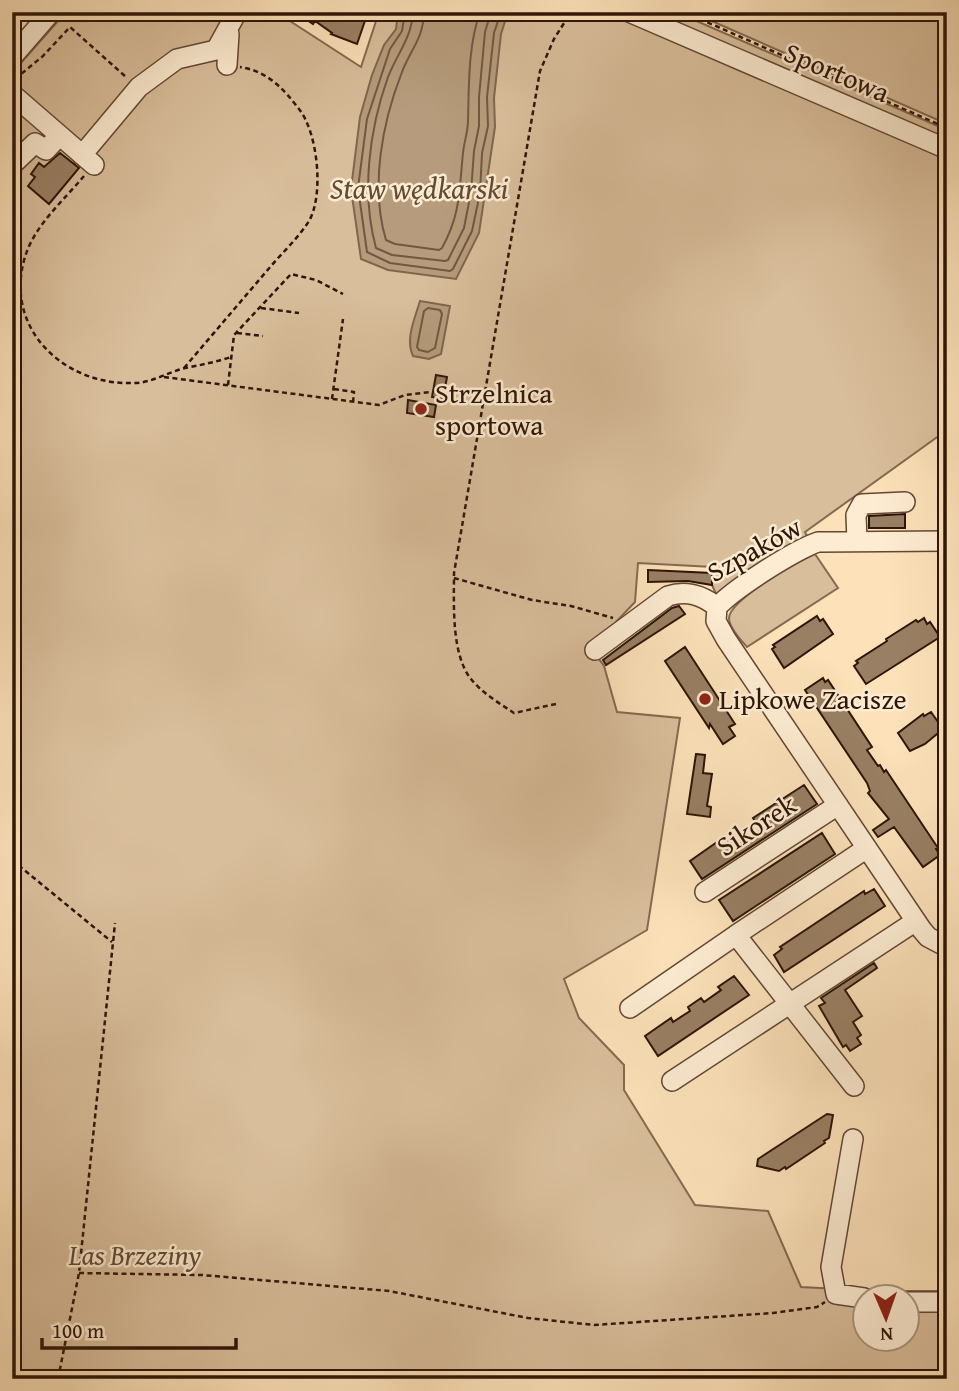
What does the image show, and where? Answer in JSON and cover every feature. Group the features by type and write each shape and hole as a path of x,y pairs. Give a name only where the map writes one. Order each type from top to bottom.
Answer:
{"street":[{"path":"12,57 51,12"},
{"name":"Sportowa","path":"629,12 947,149"},
{"path":"227,65 234,19"},
{"path":"12,94 88,160 135,92 177,59 216,50 234,19"},
{"path":"12,165 35,143 46,150 59,136"},
{"path":"857,541 856,514 862,505 905,502"},
{"name":"Szpaków","path":"629,624 660,600 676,593 698,594 718,607 728,596 818,542 947,541"},
{"name":"Sikorek","path":"718,607 716,621 726,639 916,921 928,937 947,947"},
{"path":"595,650 629,624"},
{"name":"Sikorek","path":"705,892 838,805"},
{"path":"630,1009 867,848"},
{"path":"672,1081 916,921"},
{"path":"736,935 854,1086"},
{"path":"850,1296 836,1294 831,1267 853,1139"},
{"path":"920,1301 947,1302"}],"path":[{"path":"556,704 514,713 470,679 462,661 454,620 454,578 540,71 554,38 571,12"},
{"path":"684,12 947,128"},
{"path":"12,81 43,56 70,27 125,77 135,92"},
{"path":"184,368 310,220 318,184 316,151 307,118 288,94 270,78 254,69 227,65"},
{"path":"88,160 34,237 24,258 21,286 26,318 40,344 64,366 95,380 135,384 184,368 196,368 231,357"},
{"path":"228,386 234,335 291,274 316,280 343,294"},
{"path":"261,308 299,313"},
{"path":"332,399 343,319"},
{"path":"237,332 263,336"},
{"path":"161,377 379,405 405,395 430,392"},
{"path":"334,389 354,392 353,402"},
{"path":"454,578 531,600 580,608 629,624"},
{"path":"12,860 113,942"},
{"path":"58,1379 79,1273 115,923"},
{"path":"79,1273 202,1275 389,1291 528,1318 594,1325 773,1313 817,1307 836,1294"}],"green space":[{"name":"Las Brzeziny","path":"66,12 276,12 361,67 379,12 606,12 947,156 947,430 805,532 808,538 720,594 716,594 712,585 713,567 638,563 635,602 591,648 604,666 617,712 680,718 647,930 564,979 579,1018 624,1065 624,1090 695,1205 768,1211 801,1287 850,1290 850,1352 920,1352 920,1291 947,1291 947,1379 12,1379 12,73"},
{"path":"646,12 676,12 947,130 947,142"},
{"path":"691,12 947,12 947,124"},
{"path":"815,554 838,588 747,647 731,627 731,611 765,582"}],"water":[{"name":"Staw wędkarski","path":"398,12 508,12 501,34 494,98 495,127 479,233 456,279 388,270 361,259 351,189 360,117 384,45 396,29"},
{"path":"420,301 450,306 441,354 429,359 413,356 410,343"}],"building":[{"path":"296,12 368,12 357,44 331,34 315,21 313,24"},
{"path":"60,153 79,168 49,204 28,186 35,177 31,174 39,163 44,167"},
{"path":"436,375 447,377 443,399 432,397"},
{"name":"Strzelnica sportowa","path":"408,400 436,405 434,417 407,413"},
{"path":"905,514 905,528 869,528 869,516"},
{"path":"648,570 712,573 712,585 688,581 648,582"},
{"path":"679,606 685,614 606,665 603,660 672,608"},
{"path":"817,616 820,621 823,619 833,634 784,668 772,649 775,647 773,645"},
{"path":"924,618 940,637 866,684 854,666 858,663 856,661 916,620 918,622"},
{"name":"Lipkowe Zacisze","path":"685,647 735,724 729,727 735,736 723,744 710,724 709,728 665,661"},
{"path":"823,678 825,682 828,680 872,747 867,750 878,766 880,765 884,772 886,770 938,848 936,849 940,855 923,867 894,827 878,837 873,830 889,819 868,793 870,791 867,783 805,690"},
{"path":"931,712 943,729 925,744 910,751 898,733 923,714 924,716"},
{"path":"696,754 705,755 703,773 712,774 707,806 711,807 710,817 687,814"},
{"path":"804,785 817,804 702,879 690,861 720,840 722,844 733,837 738,845 761,830 753,818"},
{"path":"822,833 835,854 733,921 719,900"},
{"path":"874,889 885,906 784,972 774,955 782,949 780,947 864,891 865,894"},
{"path":"874,963 877,968 845,990 862,1016 853,1022 861,1035 857,1038 861,1044 850,1051 846,1045 843,1047 819,1006 825,1003 821,998"},
{"path":"734,976 749,995 658,1056 645,1036 671,1018 673,1022 690,1011 688,1007 701,998 704,1002 721,990 718,987"},
{"path":"827,1114 833,1115 829,1138 825,1143 786,1169 785,1167 779,1171 757,1166 758,1159"}],"place":[{"name":"Strzelnica sportowa","path":"421,409"},
{"name":"Lipkowe Zacisze","path":"705,699"}]}
